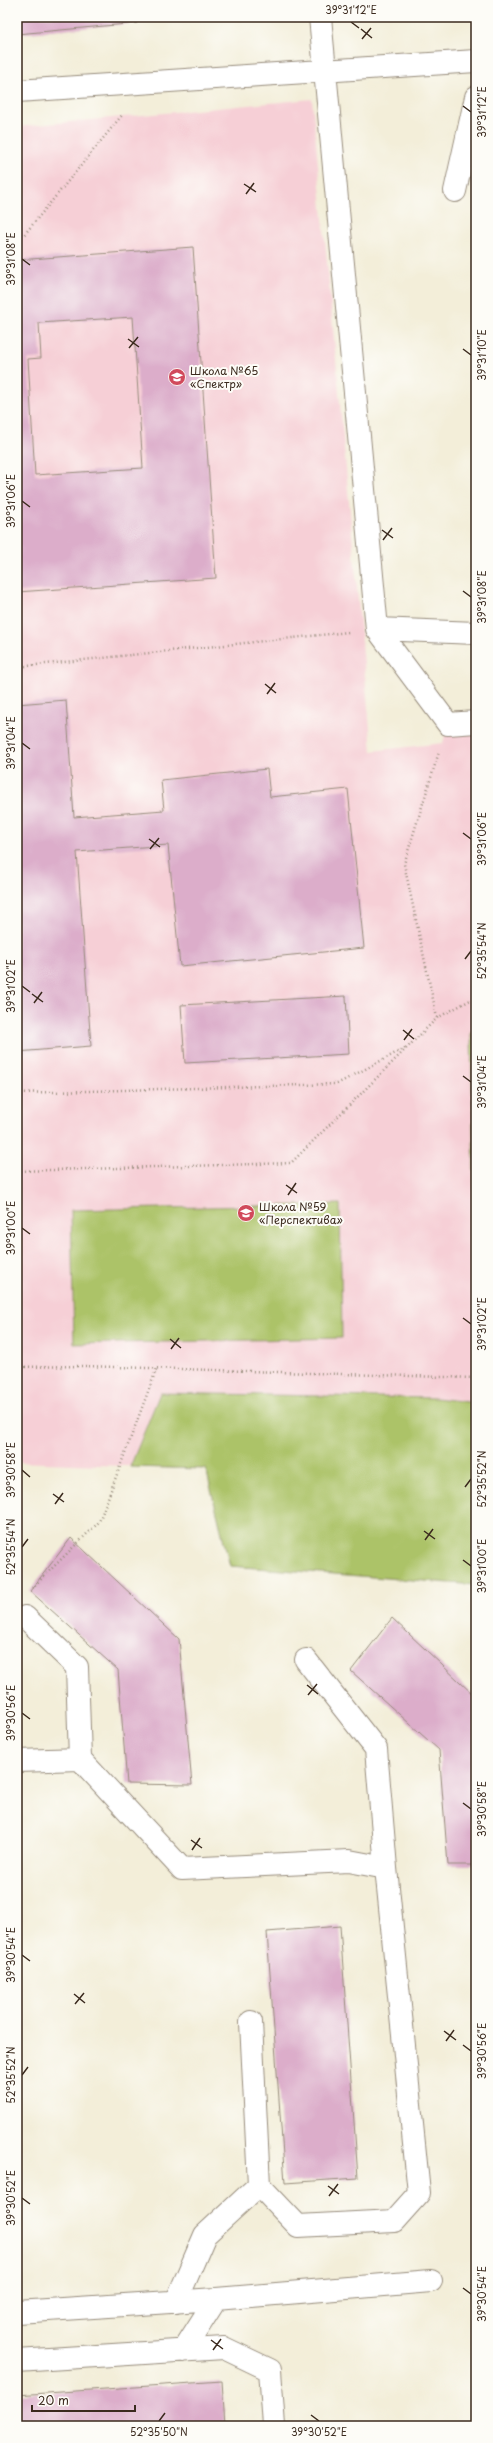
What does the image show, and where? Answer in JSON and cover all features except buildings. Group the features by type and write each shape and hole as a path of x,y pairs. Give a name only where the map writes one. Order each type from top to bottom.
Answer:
{"lane":[{"path":"320,17 377,629 448,724 476,722"},
{"path":"17,91 476,61"},
{"path":"456,191 476,97"},
{"path":"377,629 476,633"},
{"path":"25,1617 77,1667 80,1759 182,1869 349,1861 386,1868"},
{"path":"251,2022 259,2185 298,2226 394,2220 419,2193 386,1868 376,1749 306,1660"},
{"path":"17,1761 80,1759"},
{"path":"176,2302 205,2235 259,2185"},
{"path":"17,2312 176,2302 431,2281"},
{"path":"183,2351 216,2299"},
{"path":"17,2361 224,2348 270,2370 274,2426"}],"path":[{"path":"17,236 24,234 125,111"},
{"path":"17,667 377,629"},
{"path":"437,1018 404,864 448,724"},
{"path":"17,1171 291,1163 437,1018 476,996"},
{"path":"17,1093 337,1084 410,1045"},
{"path":"17,1367 157,1368 476,1378"},
{"path":"28,1592 100,1522 157,1368"}],"shaded area":[{"name":"Школа №59 «Перспектива»","path":"312,99 372,751 443,743 448,724 476,712 476,1585 230,1566 206,1469 17,1462 17,127"}],"green space":[{"path":"476,1029 476,1273 471,1032"},
{"path":"340,1204 342,1338 74,1344 71,1210"},
{"path":"160,1393 435,1398 476,1403 476,1585 230,1566 206,1469 130,1467"}],"place":[{"name":"Школа №65 «Спектр»","path":"177,377"},
{"name":"Школа №59 «Перспектива»","path":"246,1213"}]}
